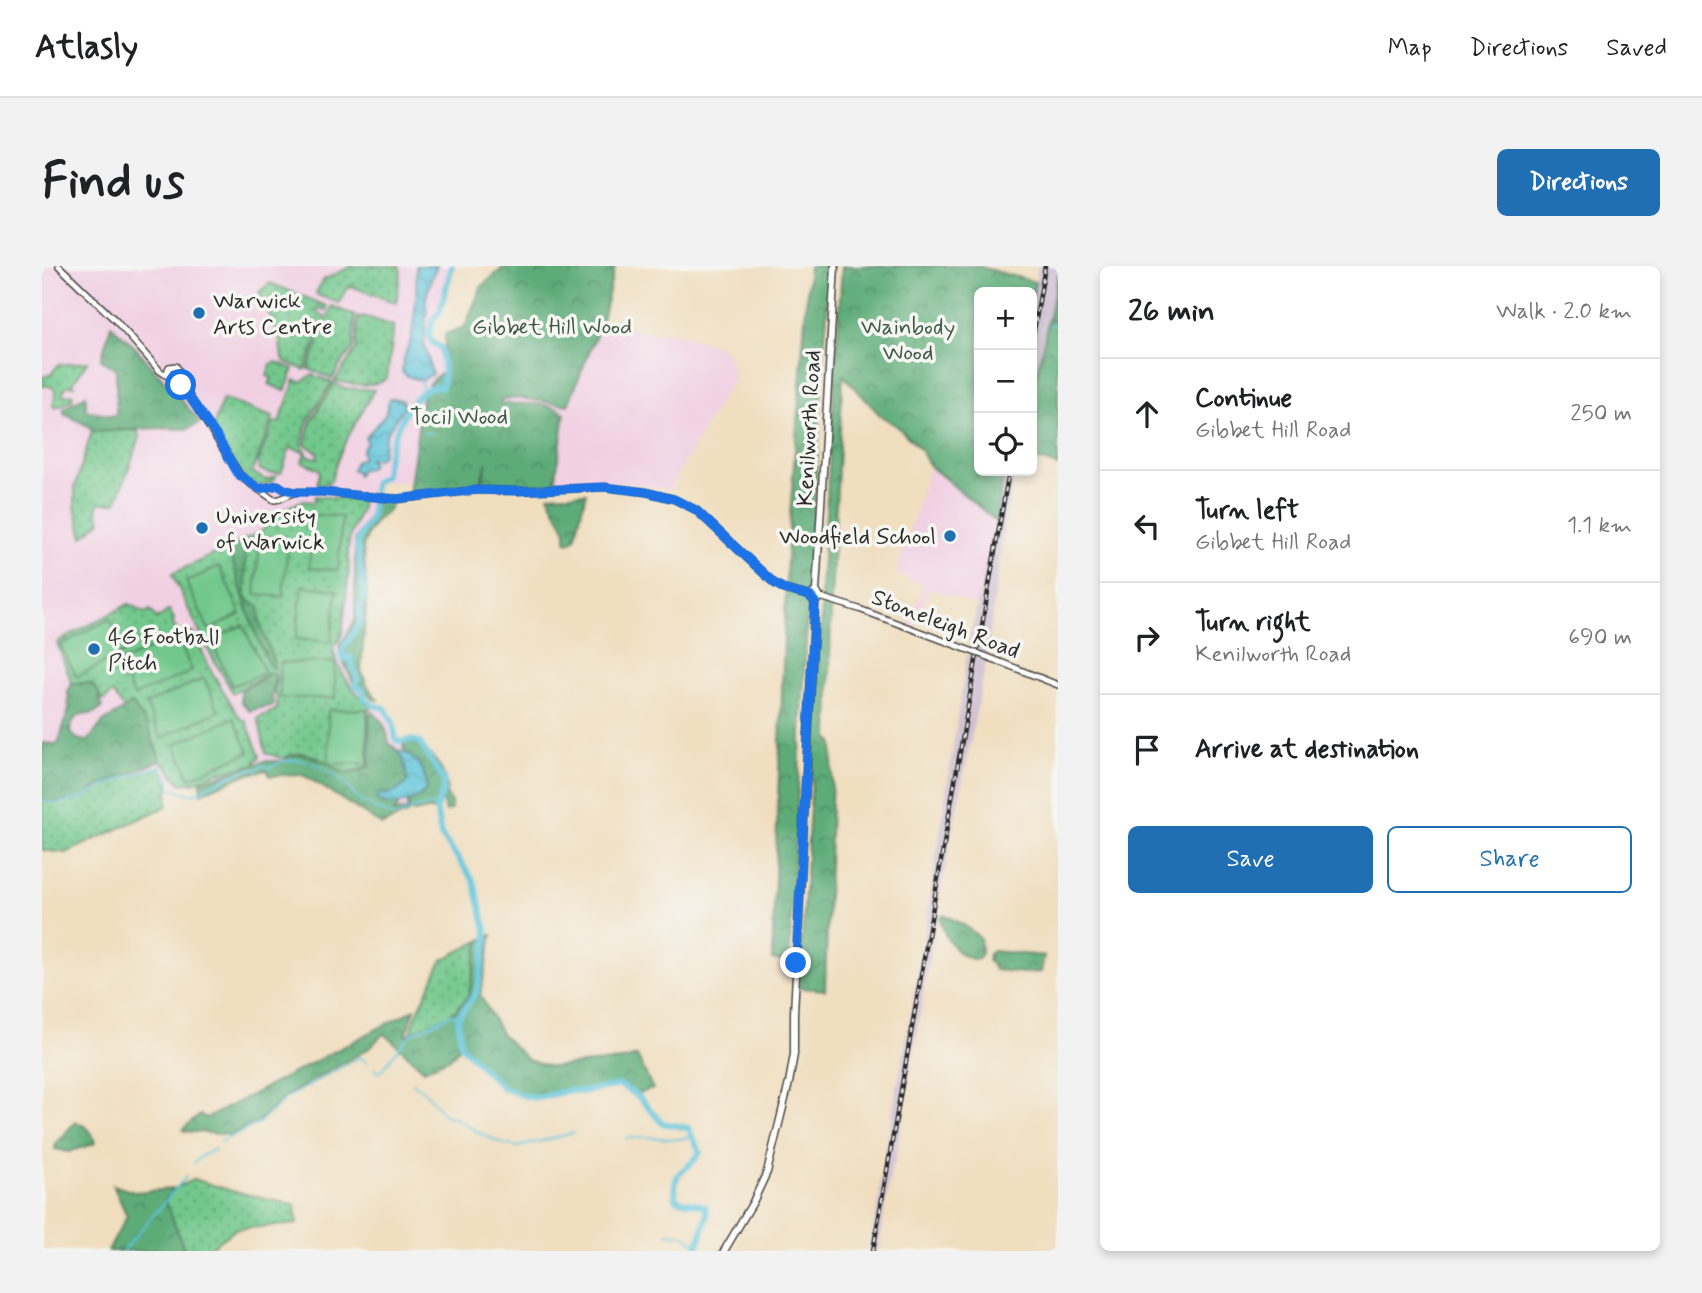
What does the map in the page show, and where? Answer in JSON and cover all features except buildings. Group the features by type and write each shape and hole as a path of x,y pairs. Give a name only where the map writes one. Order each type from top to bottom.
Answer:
{"main road":[{"name":"Kenilworth Road","path":"724,1251 767,1172 794,1054 815,597 835,266"}],"street":[{"path":"58,266 124,330 155,365 184,388"},
{"path":"155,365 167,368 176,366 184,388 218,438 238,474 260,489 278,500 284,493 278,485 260,489"},
{"path":"166,375 167,368"},
{"path":"173,380 180,374"},
{"path":"270,495 271,487"},
{"name":"Stoneleigh Road","path":"284,493 322,492 396,499 477,490 604,487 646,492 674,499 696,510 774,583 786,590 859,609 1058,685"}],"shaded area":[{"name":"University of Warwick","path":"42,266 450,266 438,310 431,320 427,336 432,346 439,349 602,320 662,335 664,331 716,345 728,354 734,377 669,490 628,483 376,482 371,489 370,515 355,540 355,621 340,646 355,686 363,698 372,706 383,710 391,723 395,741 401,744 416,743 441,782 418,804 398,813 390,813 297,757 283,758 273,764 177,788 159,765 121,777 80,795 58,745 42,743"},
{"path":"1038,266 1058,266 1037,373 1037,287 1034,287"},
{"name":"Woodfield School","path":"930,466 996,521 977,605 930,588 915,627 909,625 924,585 896,573"},
{"path":"1003,476 1014,476 1004,526 986,663 938,904 895,1163 892,1164 878,1251 868,1251 880,1196 925,932 967,655 971,649 969,643"}],"green space":[{"path":"352,266 399,266 401,271 396,303 351,286 347,288 339,303 317,295 323,280"},
{"path":"505,266 615,266 602,320 568,405 519,398 501,400 501,404 543,405 565,413 555,484 481,485 487,462 479,485 409,494 422,398 430,382 445,372 445,334 465,327 481,287"},
{"path":"809,266 830,266 809,587 804,592 803,599 808,602 789,961 772,960 787,556"},
{"name":"Wainbody Wood","path":"842,266 977,266 1035,282 1034,287 974,287 974,476 1003,476 996,521 930,466 920,449 898,427 880,415 843,375 831,599 829,740 833,741 825,990 799,988"},
{"path":"1058,274 1058,466 1037,460 1037,373"},
{"path":"270,283 327,306 326,310 318,308 316,311 325,317 305,370 285,362 281,353 280,338 259,292"},
{"path":"332,306 355,316 353,348 333,379 308,369"},
{"path":"363,316 394,326 387,378 368,385 335,381 356,349 358,317"},
{"path":"111,325 135,347 197,418 199,424 186,429 99,432 92,431 89,426 64,414 64,408 86,395 86,410 112,416 116,414 116,369 101,360"},
{"path":"87,362 73,383 75,386 68,385 63,391 64,396 72,394 73,399 56,408 53,406 56,391 50,386 42,386 42,377 50,375 58,365"},
{"path":"276,362 294,369 285,391 269,384 272,378 267,376 271,364"},
{"path":"312,375 332,382 307,422 302,444 308,456 317,458 318,453 305,444 310,423 334,383 345,388 374,390 344,445 331,481 323,485 317,484 319,469 302,462 305,452 290,448 281,473 268,473 259,469 258,462 274,422 279,423 295,380 301,382"},
{"path":"223,399 273,417 252,472 266,480 276,476 265,485 255,484 246,478 230,458 213,427"},
{"path":"92,431 138,431 140,437 117,501 99,503 97,510 101,521 83,537 75,507 75,487"},
{"path":"586,493 575,538 569,543 548,495"},
{"path":"315,496 361,500 361,509 350,536 348,550 349,571 342,634 333,646 337,662 347,680 372,707 368,710 369,765 345,773 314,756 300,753 281,758 266,753 258,718 274,711 278,706 275,691 277,674 270,672 233,693 206,646 172,574 261,532 282,510 302,501 314,502"},
{"path":"370,502 391,502 390,509 377,520 368,533 363,547 367,594 361,670 367,685 378,700 373,699 361,686 355,686 339,653 340,646 355,621 355,540 370,515"},
{"path":"313,515 342,517 338,570 309,568"},
{"path":"245,540 246,598 260,606 260,622 274,668 269,666 254,630 228,548"},
{"path":"260,541 288,544 283,597 255,594"},
{"path":"219,566 241,614 209,630 186,582"},
{"path":"302,586 337,590 331,642 296,639"},
{"path":"129,604 146,613 150,610 157,619 169,610 174,619 173,625 178,630 193,633 213,674 240,718 246,721 260,756 254,764 181,784 160,761 133,704 124,709 113,693 103,701 90,683 72,684 57,643"},
{"name":"4G Football Pitch","path":"110,619 127,651 77,677 60,645"},
{"path":"243,625 265,672 232,686 211,640"},
{"path":"177,637 192,671 134,696 119,663"},
{"path":"335,662 335,698 280,698 280,663"},
{"path":"271,673 275,677 272,699 274,705 249,711 241,701 241,691"},
{"path":"204,678 219,711 161,738 146,704"},
{"path":"90,683 98,691 102,708 92,714 78,716 70,732 77,739 88,741 102,723 132,704 148,726 160,761 97,787 78,800 42,801 42,743 58,744 69,709 68,692 72,684"},
{"path":"367,709 368,763 329,764 328,710"},
{"path":"372,711 384,725 389,744 403,759 408,780 399,790 378,795 376,799 384,804 399,804 394,813 408,809 407,803 421,796 427,789 421,767 404,751 403,744 408,742 423,748 436,761 445,778 451,810 445,811 443,801 438,809 410,812 382,825 307,777 298,774 270,776 267,770 244,775 201,793 201,782 265,761 283,761 290,756 314,757 345,774 361,771 370,766 369,716"},
{"path":"234,718 249,752 190,778 175,744"},
{"path":"161,766 169,779 167,806 66,853 42,850 42,801 58,803 80,799 120,779"},
{"path":"945,915 980,938 981,954 978,959 963,956 952,945 941,923 940,916"},
{"path":"492,935 480,995 502,1035 528,1060 551,1067 623,1060 637,1056 653,1089 635,1094 617,1085 580,1092 569,1090 539,1098 525,1096 498,1085 461,1046 450,1058 424,1070 384,1033 368,1049 285,1097 259,1121 231,1135 183,1129 200,1115 207,1118 415,1009 406,1035 452,1014 468,998 479,941"},
{"path":"479,941 468,998 452,1014 411,1033 442,960"},
{"path":"993,951 1044,956 1041,972 995,970 988,960"},
{"path":"75,1122 88,1129 95,1143 69,1152 55,1149 56,1144"},
{"path":"194,1179 232,1191 295,1205 297,1224 236,1229 205,1251 185,1251 165,1200 174,1189"},
{"path":"113,1185 134,1192 174,1189 165,1200 185,1251 108,1251 127,1216"}],"water":[{"path":"416,266 437,266 425,303 427,310 424,344 432,374 421,381 402,371 413,325"},
{"path":"392,398 402,400 404,406 386,434 382,455 377,459 368,459 372,463 370,468 360,470 357,476 357,472 352,470 355,462 362,458 362,449 367,443 365,438 385,415"},
{"path":"400,751 412,757 419,765 426,789 410,801 389,804 376,799 378,795 395,792 408,780"}],"waterway":[{"path":"373,490 375,482 385,476 392,444 413,401 423,391 435,386 442,387 444,373 441,347 432,343 429,335 433,319 440,311 452,266"},
{"path":"1050,325 1058,324"},
{"path":"421,381 422,392"},
{"path":"424,433 432,433"},
{"path":"372,505 372,513 357,544 365,598 359,608 361,621 341,652 343,659 350,657 357,679 356,685 363,691 364,698 373,705 385,708 393,723 396,740 413,740 420,743 444,781 436,808 441,835 474,881 487,940 477,991 458,1018 461,1046 503,1088 525,1096 539,1098 569,1090 580,1092 620,1085 640,1098 662,1123 688,1128 700,1152 678,1175 675,1188 676,1199 706,1207 707,1217 696,1251"},
{"path":"42,801 58,803 80,799 120,779 161,766 169,779 171,790 193,794 236,773 257,770 262,765 269,768 290,760 300,760 328,771 361,801 395,817 424,806 435,805 436,808"},
{"path":"411,1034 452,1014 460,1015"},
{"path":"374,1069 379,1072 382,1070 408,1036"},
{"path":"220,1142 258,1124 285,1099 360,1057 368,1063"},
{"path":"413,1083 428,1095 444,1115 457,1119 503,1144 518,1147 573,1133"},
{"path":"626,1138 675,1139 693,1135"},
{"path":"194,1163 215,1149"},
{"path":"123,1251 186,1177"},
{"path":"667,1233 682,1235 698,1244"}],"railway":[{"path":"1037,313 1045,266"},
{"path":"873,1251 1008,476"}],"place":[{"name":"Warwick Arts Centre","path":"199,313"},
{"name":"University of Warwick","path":"202,528"},
{"name":"Woodfield School","path":"950,536"},
{"name":"4G Football Pitch","path":"94,649"}],"route":[{"path":"181,385 218,438 238,474 260,489 278,485 295,492 396,499 477,490 604,487 646,492 674,499 696,510 774,583 786,590 810,596 815,602 796,963"}],"park label":[{"name":"Gibbet Hill Wood","path":"552,326"},
{"name":"Tocil Wood","path":"459,416"}]}
